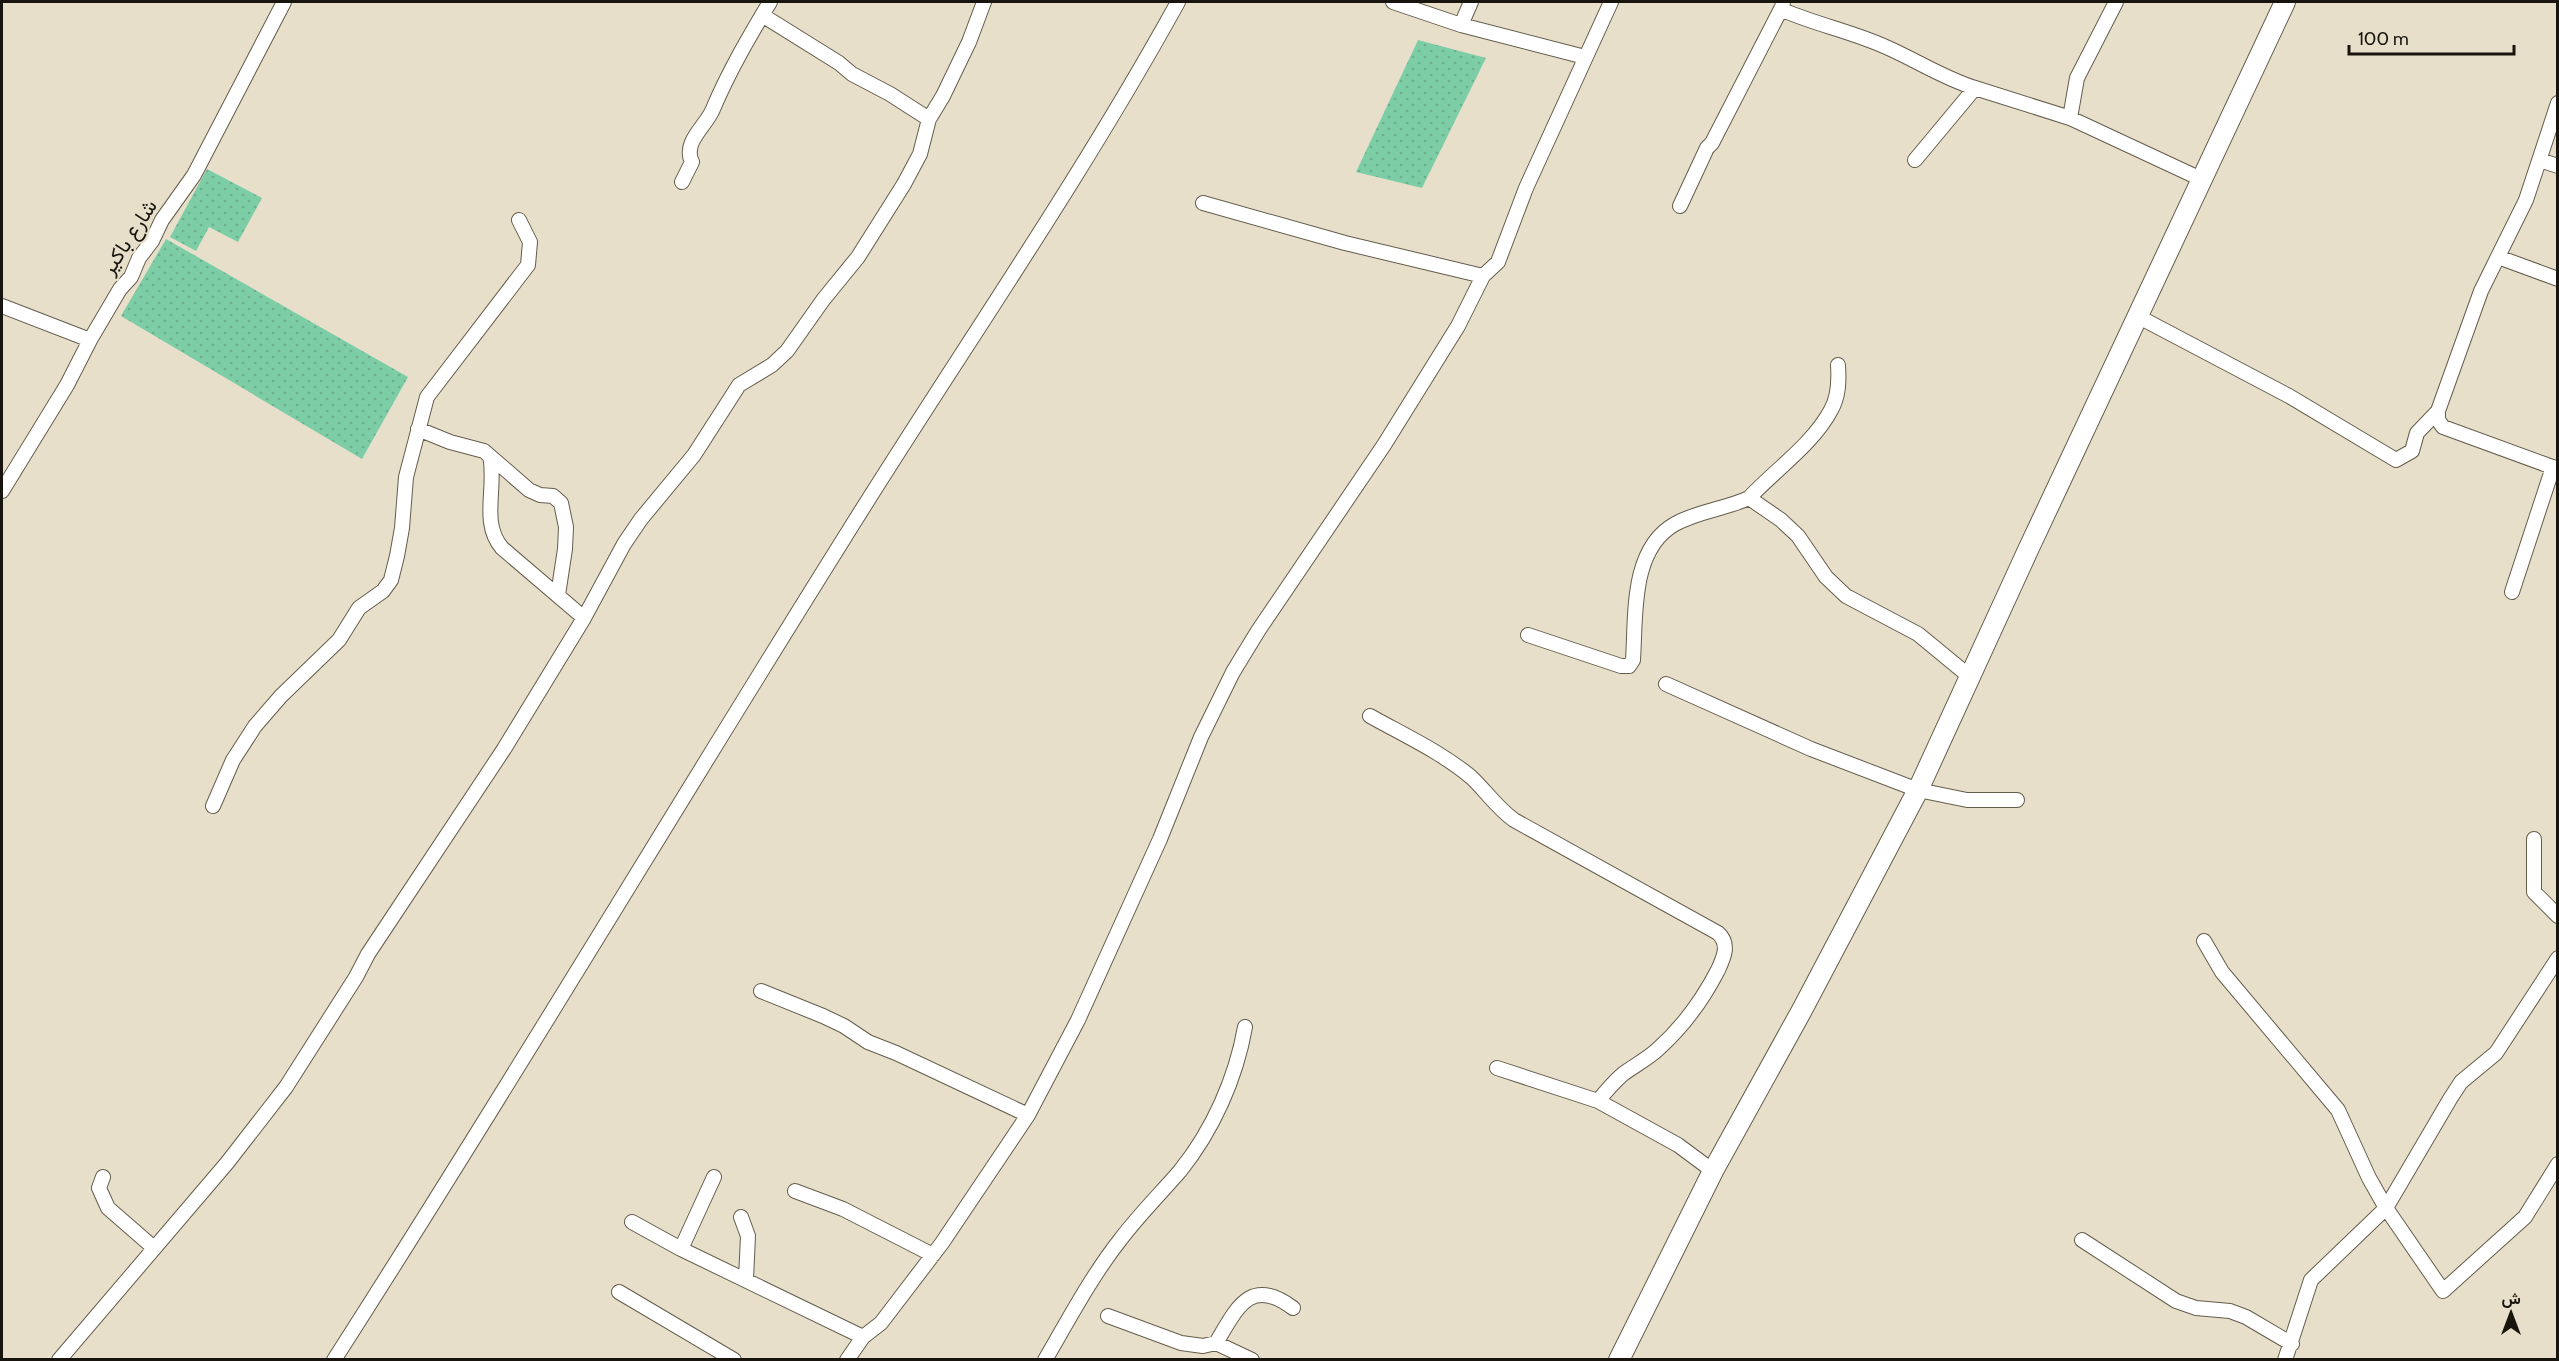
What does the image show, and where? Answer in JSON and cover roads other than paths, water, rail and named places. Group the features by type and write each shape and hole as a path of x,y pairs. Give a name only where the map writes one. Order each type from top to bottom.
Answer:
{"street":[{"name":"شارع باكير","path":"2,491 67,385 88,339 120,289 131,277 139,258 152,241 162,220 194,175 284,2"},
{"path":"682,182 692,162 690,152 694,137 713,110 740,52 770,2"},
{"path":"59,1359 192,1201 227,1163 286,1087 356,977 368,954 504,749 585,618 624,544 662,492 694,455 732,393 739,385 772,365 787,351 822,300 858,257 920,154 929,119 943,96 969,42 984,2"},
{"path":"334,1359 460,1163 898,452 1021,262 1150,52 1178,2"},
{"path":"1393,2 1461,25 1585,57"},
{"path":"1461,25 1471,2"},
{"path":"848,1359 863,1337 881,1323 933,1255 1028,1115 1078,1020 1160,839 1201,737 1233,672 1258,631 1384,445 1458,326 1483,276 1498,262 1526,188 1611,2"},
{"path":"2070,118 2078,78 2116,2"},
{"path":"1619,1359 1713,1171 1802,1010 1918,790 1969,676 2285,2"},
{"path":"1782,4 1785,11 1814,23 1865,38 1943,76 2070,118 2201,179"},
{"path":"1680,206 1707,148 1712,143 1782,4"},
{"path":"762,15 839,63 852,74 890,94 929,119"},
{"path":"1915,160 1975,88"},
{"path":"2512,592 2555,468 2443,427 2438,420 2438,411 2481,291 2521,211 2558,103"},
{"path":"2540,160 2558,166"},
{"path":"1203,204 1345,243 1483,276"},
{"path":"213,806 233,760 255,726 281,696 339,640 359,608 383,591 391,580 398,556 402,528 405,477 427,397 432,387 500,305 528,265 530,242 519,220"},
{"path":"2498,257 2558,279"},
{"path":"2,306 88,339"},
{"path":"2139,317 2289,396 2396,460 2412,452 2417,433 2438,411"},
{"path":"1528,635 1621,666 1629,666 1633,660 1640,578 1649,549 1660,535 1674,524 1749,498 1806,442 1832,409 1839,382 1838,365"},
{"path":"418,429 450,442 484,451 529,490 540,495 553,496 561,503 566,527 566,549 558,595"},
{"path":"490,456 492,466 490,527 494,538 585,618"},
{"path":"1749,498 1781,520 1798,536 1826,577 1846,596 1918,634 1969,676"},
{"path":"1666,684 1811,749 1918,790 1967,800 2017,800"},
{"path":"1370,716 1453,763 1473,779 1504,813 1514,820 1724,938 1726,946 1719,966 1688,1019 1655,1052 1624,1074 1598,1101"},
{"path":"2534,839 2534,892 2558,916"},
{"path":"2204,941 2222,972 2338,1110 2385,1208 2443,1291 2525,1217 2558,1164"},
{"path":"2285,1359 2292,1344 2311,1280 2385,1208 2456,1090 2496,1053 2558,958"},
{"path":"761,991 823,1016 844,1026 868,1042 1028,1115"},
{"path":"1045,1359 1076,1303 1119,1241 1180,1170 1212,1120 1233,1076 1245,1027"},
{"path":"1497,1068 1598,1101 1678,1145 1713,1171"},
{"path":"103,1177 99,1188 108,1208 154,1248"},
{"path":"681,1249 714,1177"},
{"path":"795,1191 843,1209 933,1255"},
{"path":"741,1217 748,1236 746,1279"},
{"path":"632,1222 681,1249 863,1337"},
{"path":"2082,1240 2176,1301 2196,1308 2230,1311 2246,1317 2292,1344"},
{"path":"619,1292 734,1359"},
{"path":"1216,1343 1231,1318 1246,1299 1252,1296 1267,1294 1278,1297 1293,1308"},
{"path":"1108,1316 1181,1343 1203,1346 1216,1343 1252,1359"}]}
